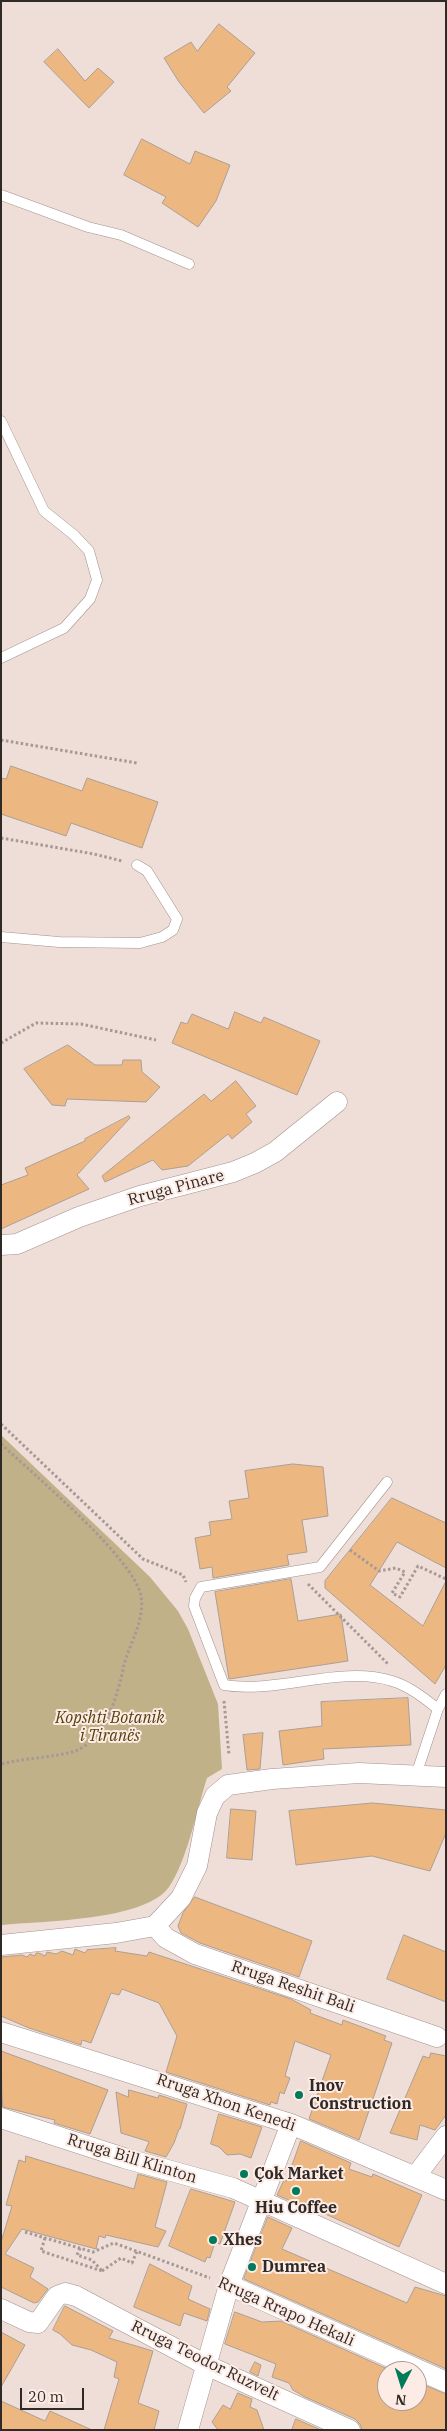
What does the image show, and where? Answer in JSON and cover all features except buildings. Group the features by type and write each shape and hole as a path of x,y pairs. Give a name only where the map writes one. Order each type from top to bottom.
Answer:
{"street":[{"name":"Rruga Pinare","path":"1,1245 17,1244 80,1217 140,1196 234,1172 275,1152 337,1102"},
{"path":"1,1945 116,1934 155,1926 182,1898 197,1866 207,1813 215,1796 228,1785 272,1779 359,1773 446,1776"},
{"name":"Rruga Reshit Bali","path":"155,1926 166,1938 195,1954 437,2037"},
{"name":"Rruga Xhon Kenedi","path":"1,2032 291,2124 446,2190"},
{"name":"Rruga Bill Klinton","path":"1,2118 124,2158 234,2188 446,2284"},
{"path":"188,2430 229,2285 291,2124"},
{"path":"415,2177 446,2136"},
{"name":"Rruga Rrapo Hekali","path":"229,2285 446,2382"},
{"name":"Rruga Teodor Ruzvelt","path":"1,2309 29,2322 38,2323 60,2294 65,2293 89,2302 206,2365 350,2430"}],"lane":[{"path":"1,195 88,227 121,236 189,264"},
{"path":"1,421 44,511 74,535 89,551 97,580 90,599 64,628 1,658"},
{"path":"1,937 59,942 140,943 162,937 173,930 177,919 148,871 138,865"},
{"path":"387,1482 320,1567 231,1580 201,1588 195,1598 194,1606 224,1685 265,1686 370,1677 393,1681 414,1692 438,1709"},
{"path":"416,1775 438,1709 446,1694"}],"path":[{"path":"1,740 137,763"},
{"path":"1,838 94,854 138,865"},
{"path":"1,1044 36,1024 81,1024 156,1040"},
{"path":"1,1424 143,1559 183,1575"},
{"path":"1,1444 125,1563 141,1596 138,1631 127,1654 117,1698 94,1736 86,1745 74,1751 1,1764"},
{"path":"350,1550 379,1571 396,1568 413,1576"},
{"path":"405,1572 392,1593 400,1597 418,1566 446,1579"},
{"path":"296,1572 388,1665"},
{"path":"224,1685 226,1738 229,1755"},
{"path":"25,2232 80,2248 77,2255 92,2260 102,2271"},
{"path":"45,2238 41,2251 102,2271"},
{"name":"Rruga Rrapo Hekali","path":"80,2248 93,2252 114,2243 229,2285"},
{"path":"102,2271 121,2258 132,2263 137,2251"}],"green space":[{"name":"Kopshti Botanik i Tiranës","path":"1,1435 150,1577 178,1611 188,1629 218,1704 222,1769 207,1778 186,1849 175,1876 169,1887 157,1898 138,1907 116,1913 66,1920 1,1925"}],"place":[{"name":"Inov Construction","path":"299,2095"},
{"name":"Çok Market","path":"244,2174"},
{"name":"Hiu Coffee","path":"296,2191"},
{"name":"Xhes","path":"213,2240"},
{"name":"Dumrea","path":"252,2267"}]}
